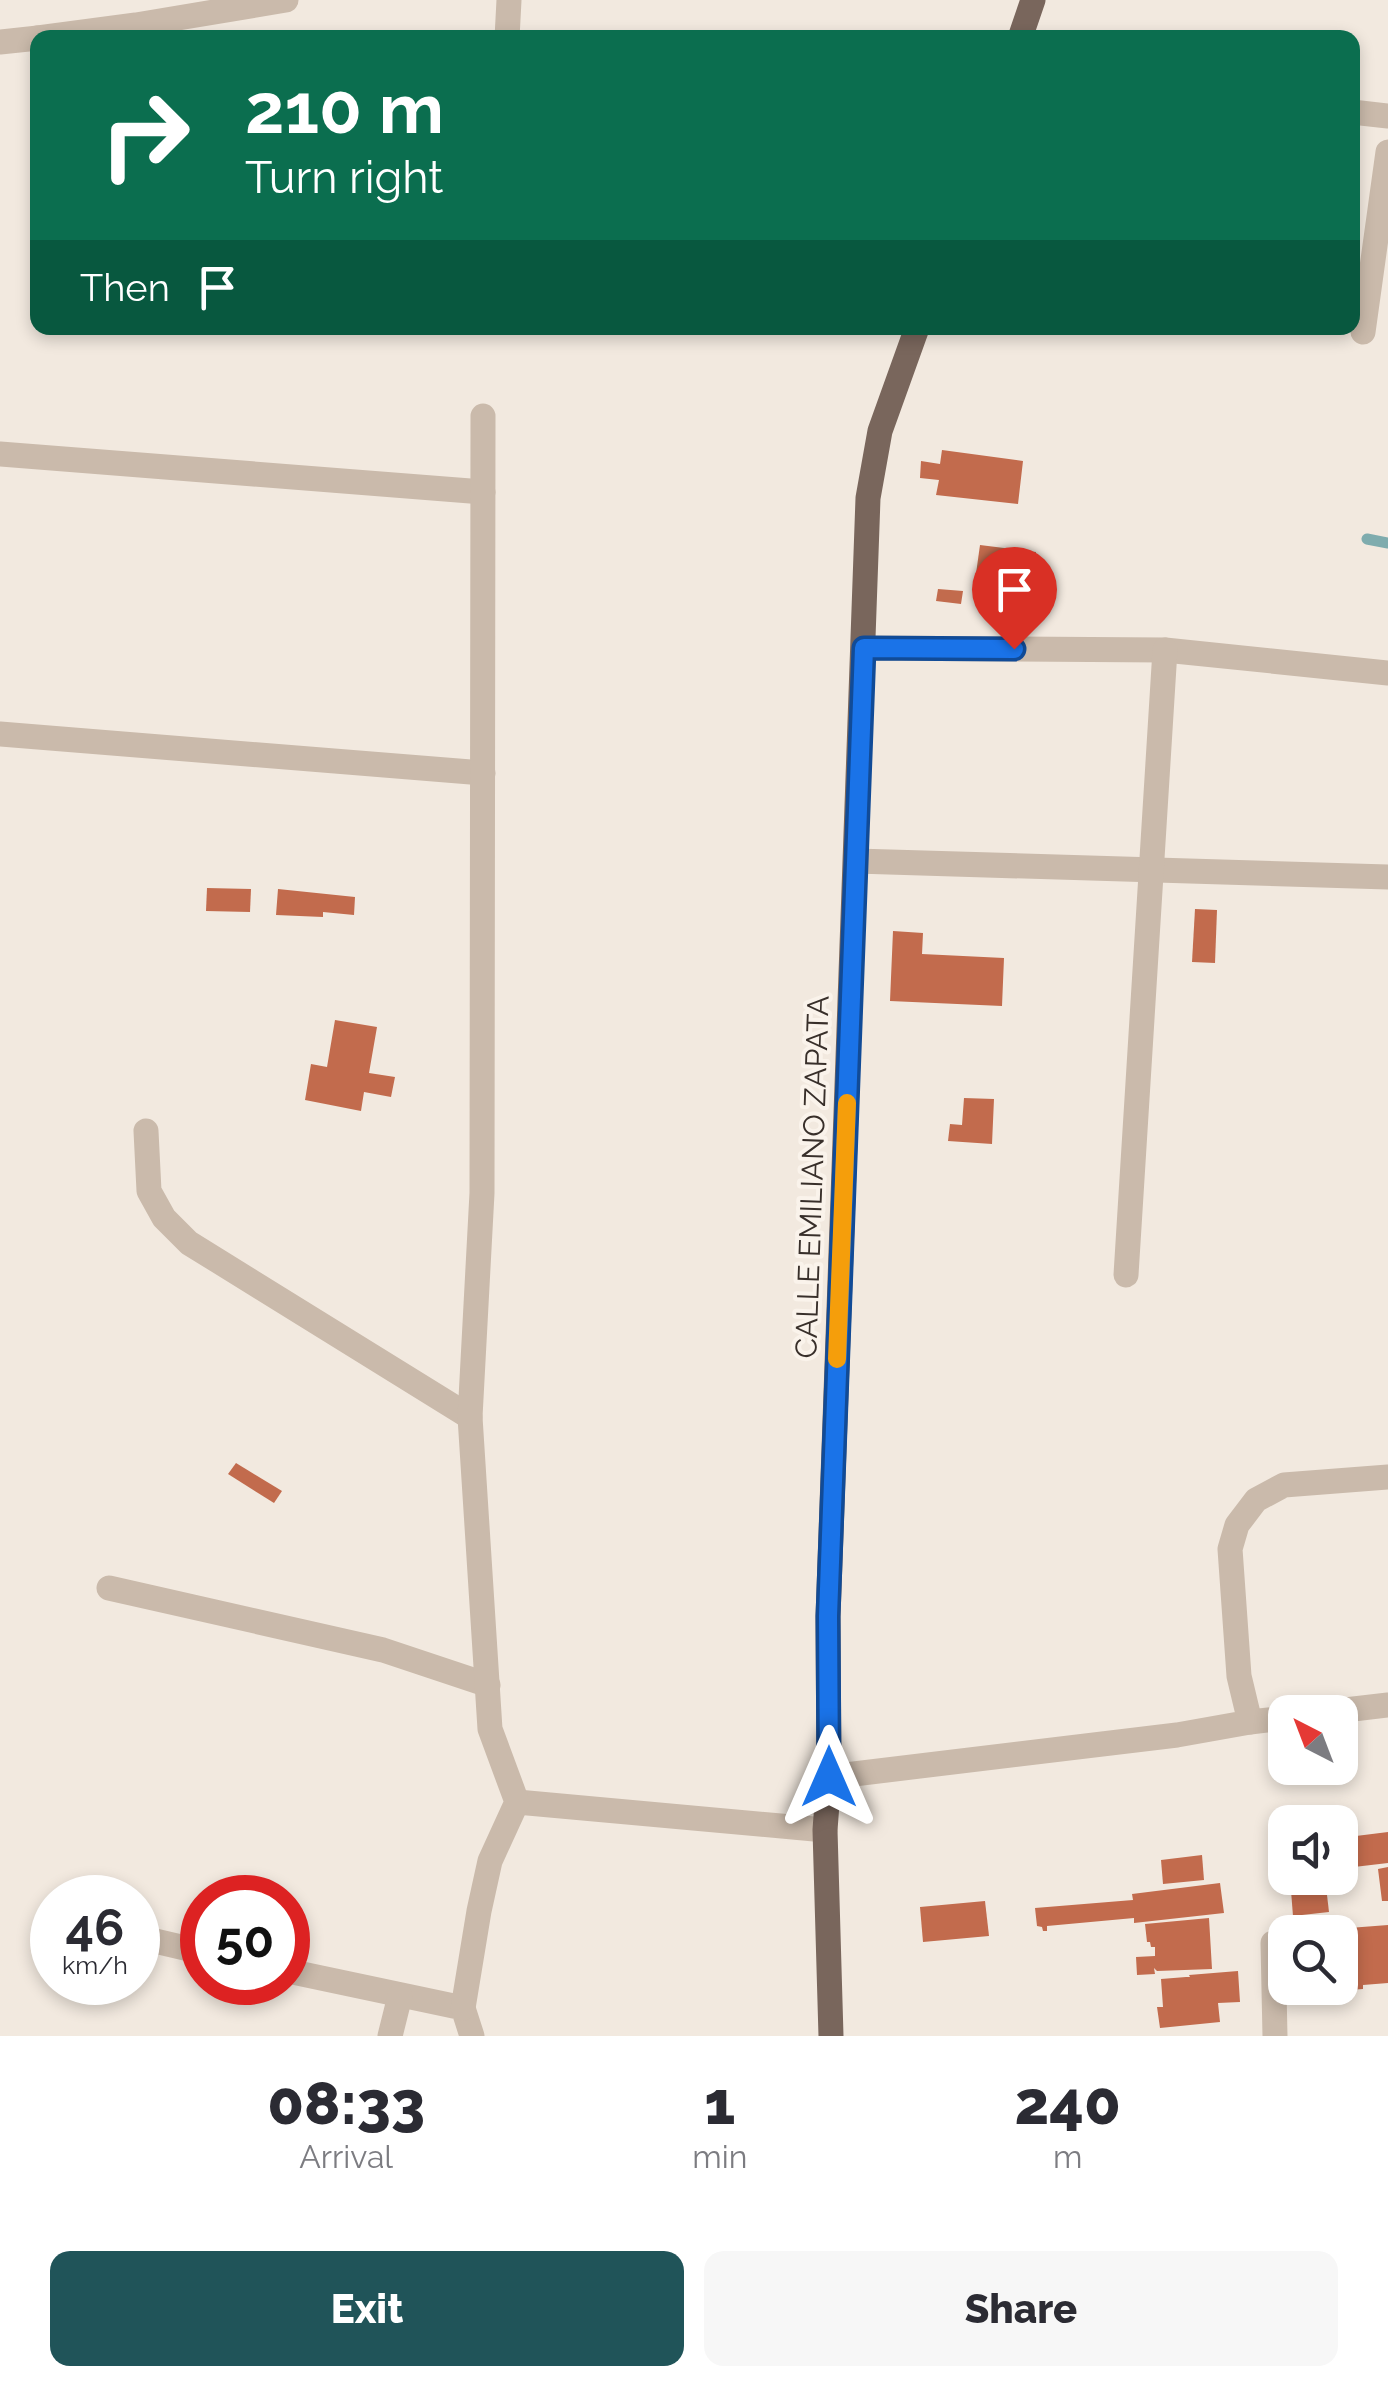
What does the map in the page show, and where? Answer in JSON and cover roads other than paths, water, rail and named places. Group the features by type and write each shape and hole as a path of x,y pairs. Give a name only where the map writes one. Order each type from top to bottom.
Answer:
{"main road":[{"path":"1023,30 1033,0"},
{"name":"CALLE EMILIANO ZAPATA","path":"831,2036 826,1830 828,1616 868,498 880,432 915,335"}],"street":[{"path":"98,30 286,0"},
{"path":"507,30 509,0"},
{"path":"0,42 30,39"},
{"path":"1360,113 1388,116"},
{"path":"1363,332 1388,152"},
{"path":"472,2036 463,2008 478,1910 490,1861 517,1802 490,1729 470,1417 482,1192 484,416"},
{"path":"0,454 484,492"},
{"path":"864,648 1165,650 1388,673"},
{"path":"1126,1275 1165,650"},
{"path":"0,734 483,772"},
{"path":"856,861 1388,877"},
{"path":"146,1131 149,1191 164,1218 188,1243 470,1417"},
{"path":"1250,1722 1239,1676 1230,1549 1237,1525 1256,1500 1284,1485 1388,1477"},
{"path":"109,1588 383,1650 488,1685"},
{"path":"1358,1708 1388,1705"},
{"path":"829,1777 1177,1735 1268,1720"},
{"path":"517,1802 826,1830"},
{"path":"310,1976 463,2008"},
{"path":"390,2036 400,1996"},
{"path":"1275,2005 1275,2036"}],"waterway":[{"path":"1367,539 1388,543"}]}
